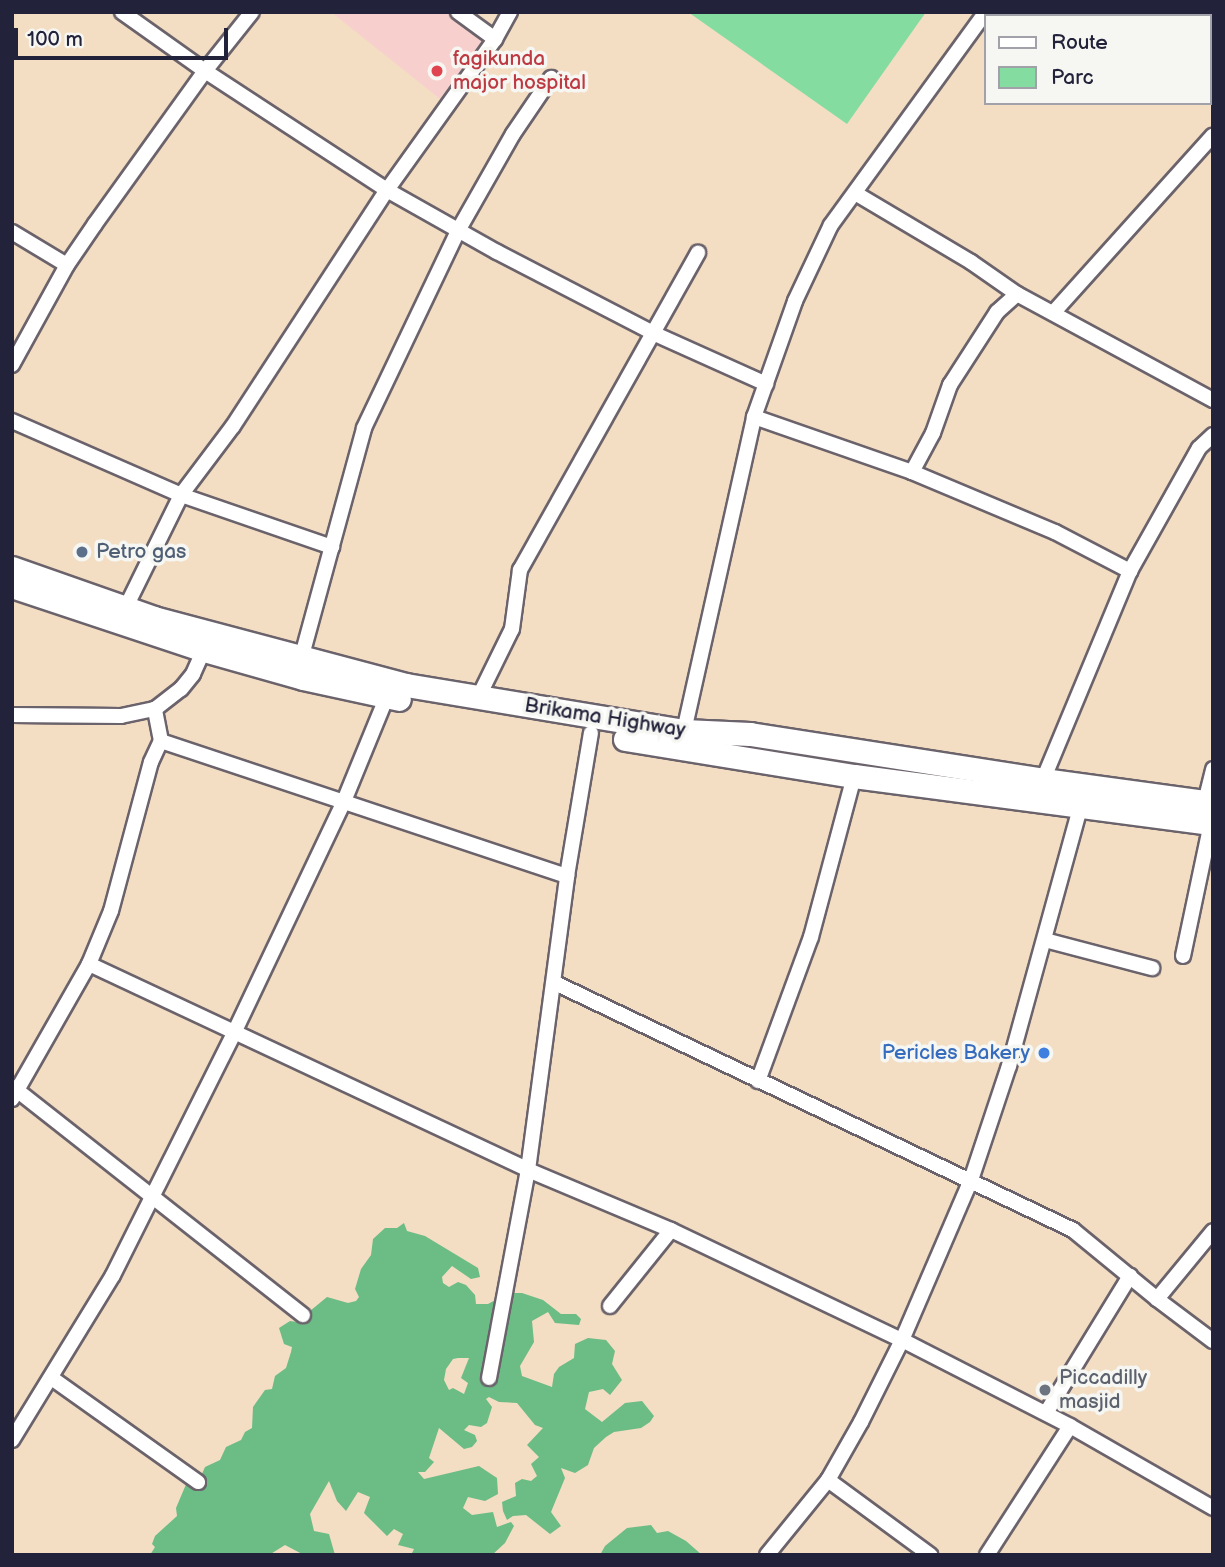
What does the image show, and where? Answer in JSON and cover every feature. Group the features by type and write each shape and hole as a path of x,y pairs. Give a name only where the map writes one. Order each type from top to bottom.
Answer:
{"highway":[{"name":"Brikama Highway","path":"12,568 303,678 387,696 854,776 1080,808 1210,813"},
{"name":"Brikama Highway","path":"12,586 207,642 301,659 406,685 684,732 750,734 1043,780 1210,813"},
{"path":"746,758 750,734"}],"street":[{"path":"122,12 205,71 387,190 655,334 766,384"},
{"path":"12,365 67,265 205,71 252,12"},
{"path":"458,12 495,39"},
{"path":"125,609 180,495 233,426 387,190 495,39 510,12"},
{"path":"684,732 754,417 795,301 831,225 983,13"},
{"path":"301,659 364,428 459,229 513,134 551,78"},
{"path":"1053,313 1213,135"},
{"path":"855,193 971,262 1017,294 1213,400"},
{"path":"12,232 67,265"},
{"path":"478,698 512,629 520,570 655,334 698,253"},
{"path":"912,472 933,433 950,384 997,312 1017,294"},
{"path":"754,417 912,472 1055,531 1130,571"},
{"path":"12,421 180,495 332,547"},
{"path":"1043,780 1130,571 1199,448 1213,435"},
{"path":"12,715 121,716 155,709 181,689 193,674 207,642"},
{"path":"13,1437 53,1378 113,1275 153,1196 344,801 387,696"},
{"path":"155,709 161,741 151,762 111,911 89,964 14,1092 153,1196 303,1315"},
{"path":"489,1378 528,1170 555,983 567,876 591,733"},
{"path":"161,741 567,876"},
{"path":"1183,956 1210,813 1213,769"},
{"path":"758,1081 811,937 854,776"},
{"path":"767,1555 828,1480 902,1340 971,1180 1009,1066 1080,808"},
{"path":"1045,940 1152,968"},
{"path":"89,964 528,1170 671,1230 902,1340 1046,1413 1213,1508"},
{"path":"555,983 1073,1230 1213,1341"},
{"path":"610,1306 671,1230"},
{"path":"1157,1299 1213,1231"},
{"path":"1046,1413 1130,1276"},
{"path":"53,1378 198,1482"},
{"path":"987,1555 1070,1426"},
{"path":"828,1480 930,1555"}],"shaded area":[{"name":"fagikunda major hospital","path":"331,12 458,12 493,40 444,102"}],"green space":[{"path":"688,12 926,12 847,124"},
{"path":"404,1223 407,1231 425,1236 478,1268 480,1277 471,1279 452,1266 442,1277 443,1283 449,1287 458,1282 466,1285 475,1295 476,1304 488,1304 508,1293 522,1293 543,1300 561,1314 576,1314 581,1319 579,1325 555,1323 548,1312 532,1321 534,1342 520,1366 522,1376 552,1387 554,1374 559,1367 574,1358 575,1344 588,1338 606,1340 615,1351 612,1364 622,1380 610,1395 603,1389 589,1392 585,1409 602,1422 625,1403 642,1401 654,1416 650,1422 641,1428 614,1432 606,1437 594,1448 588,1465 575,1473 561,1468 565,1478 551,1512 561,1526 550,1534 526,1515 513,1516 507,1520 503,1511 502,1502 516,1496 515,1483 522,1479 531,1481 537,1476 531,1464 539,1457 527,1445 543,1428 535,1425 517,1403 499,1402 489,1397 486,1399 492,1407 487,1423 481,1427 469,1425 464,1430 475,1435 477,1441 472,1447 464,1449 439,1428 429,1458 434,1462 425,1472 418,1472 424,1479 479,1466 497,1478 498,1494 485,1501 468,1497 463,1508 472,1515 493,1512 497,1527 511,1522 514,1526 505,1543 492,1555 411,1555 414,1549 398,1545 403,1534 394,1529 387,1536 364,1513 370,1497 358,1492 346,1511 337,1501 329,1481 310,1514 314,1531 329,1534 335,1555 304,1555 285,1545 269,1555 150,1555 155,1547 152,1544 155,1536 177,1516 176,1508 187,1482 201,1476 205,1467 220,1460 226,1447 241,1440 245,1432 252,1428 253,1407 265,1390 272,1389 275,1376 286,1368 291,1352 292,1347 284,1344 279,1328 290,1321 305,1323 310,1311 327,1297 348,1303 356,1301 359,1297 355,1289 361,1269 371,1255 373,1239 385,1228 397,1228","holes":["469,1358 461,1378 468,1383 464,1394 453,1388 449,1390 444,1380 446,1369 453,1359"]},
{"path":"651,1525 657,1533 668,1531 686,1541 702,1555 600,1555 605,1546 627,1528"}],"place":[{"name":"fagikunda major hospital","path":"437,71"},
{"name":"Petro gas","path":"82,552"},
{"name":"Pericles Bakery","path":"1044,1053"},
{"name":"Piccadilly masjid","path":"1045,1390"}]}
